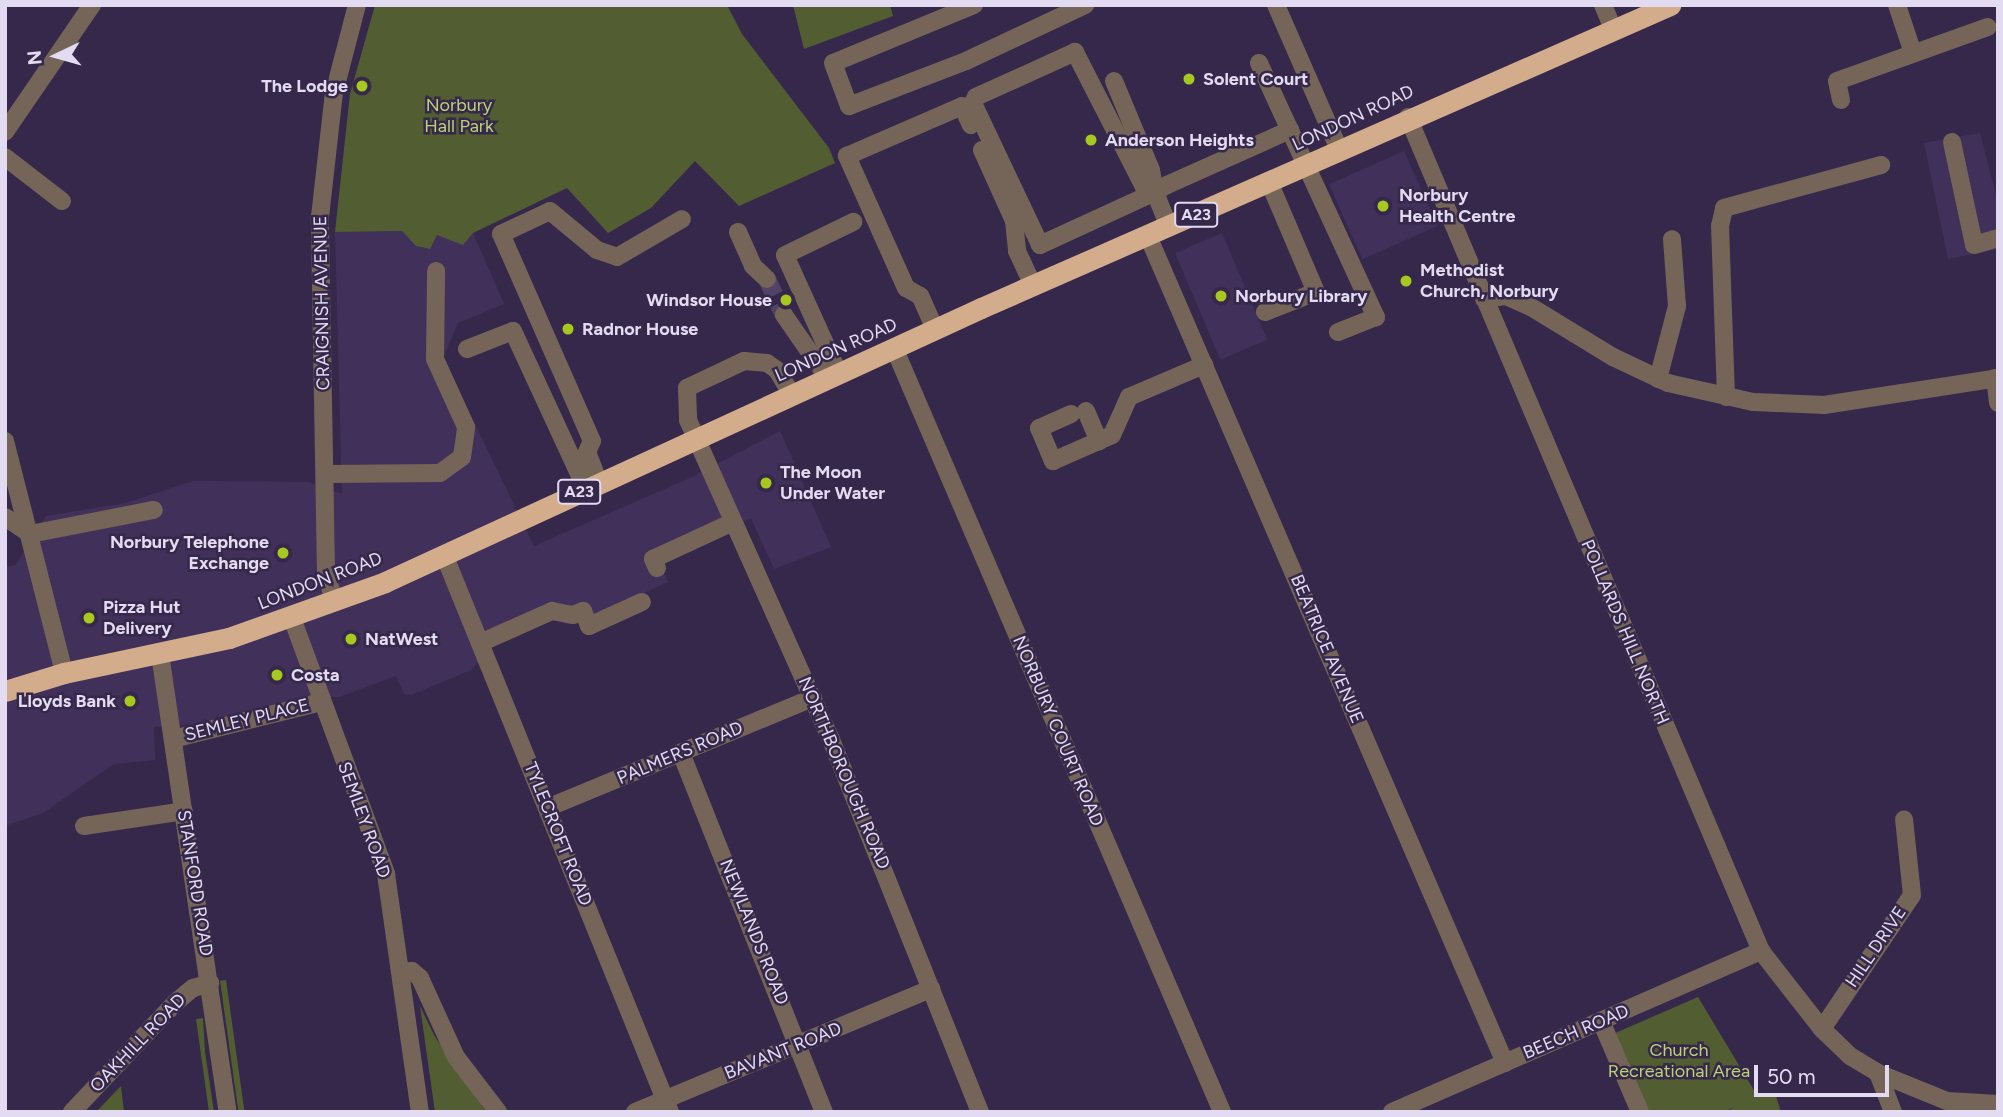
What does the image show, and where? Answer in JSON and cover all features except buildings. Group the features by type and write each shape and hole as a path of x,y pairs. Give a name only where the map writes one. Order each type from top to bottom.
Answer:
{"highway":[{"name":"LONDON ROAD","path":"5,691 64,673 160,654 292,618 334,603 445,557 833,375 1169,227 1408,117 1670,5"}],"street":[{"path":"5,132 92,5"},
{"name":"CRAIGNISH AVENUE","path":"334,603 326,572 320,217 334,93 357,5"},
{"path":"974,5 833,63 849,106 966,61 1085,5"},
{"path":"1276,5 1339,149"},
{"path":"1603,5 1613,29"},
{"path":"1897,5 1913,53"},
{"path":"1841,100 1837,81 1987,27"},
{"path":"1155,192 1144,187 1076,52 975,97 973,103 1040,245 1290,130"},
{"path":"1259,63 1376,317 1338,332"},
{"path":"1114,81 1151,170 1155,192 1169,227"},
{"path":"935,329 920,296 906,288 847,156 962,106 1014,220 1017,251 1034,285"},
{"name":"POLLARDS HILL NORTH","path":"1408,117 1761,951 1822,1028 1850,1056 1878,1073 1932,1097 1972,1108 1998,1104"},
{"path":"1952,142 1974,245 1998,238"},
{"path":"5,157 62,201"},
{"path":"1726,397 1720,226 1724,208 1881,165"},
{"path":"1265,312 1317,292 1269,182"},
{"path":"592,486 587,452 592,441 501,234 550,211 597,250 617,257 682,219"},
{"path":"833,375 785,254 853,222"},
{"path":"738,232 754,266 767,279"},
{"name":"BEATRICE AVENUE","path":"1148,236 1505,1063"},
{"path":"1658,379 1677,306 1672,239"},
{"path":"325,474 440,473 462,457 466,427 435,359 436,271"},
{"path":"1484,299 1506,296 1531,307 1658,379 1726,397 1824,405 1996,378 1998,403"},
{"path":"783,315 833,375"},
{"path":"467,349 513,331 592,486"},
{"name":"NORBURY COURT ROAD","path":"895,349 1222,1112"},
{"name":"NORTHBOROUGH ROAD","path":"792,395 777,370 756,360 744,361 687,388 688,420 813,698 980,1112"},
{"path":"1099,441 1078,412 1039,428 1054,461 1099,441 1112,435 1129,397 1204,365"},
{"path":"5,441 64,673"},
{"path":"5,517 30,534 154,510"},
{"path":"657,568 653,559 733,522"},
{"name":"TYLECROFT ROAD","path":"445,557 668,1105"},
{"path":"480,643 552,611 573,615 583,611 589,626 642,602"},
{"name":"SEMLEY ROAD","path":"292,618 386,874 420,1112"},
{"name":"STANFORD ROAD","path":"160,654 228,1112"},
{"name":"PALMERS ROAD","path":"547,808 813,698"},
{"name":"SEMLEY PLACE","path":"173,738 321,702"},
{"name":"NEWLANDS ROAD","path":"681,753 824,1112"},
{"path":"84,826 184,811"},
{"name":"HILL DRIVE","path":"1822,1028 1912,895 1903,819"},
{"name":"BEECH ROAD","path":"1391,1112 1761,951"},
{"path":"401,972 412,971 420,978 456,1057 498,1112"},
{"name":"OAKHILL ROAD","path":"72,1112 174,1003 193,988 210,983"},
{"name":"BAVANT ROAD","path":"635,1112 668,1105 799,1044 931,989"},
{"path":"1601,1021 1640,1112"},
{"path":"1878,1073 1893,1112"}],"shaded area":[{"path":"1980,133 1998,203 1998,249 1948,259 1924,143"},
{"name":"Norbury Health Centre","path":"1404,151 1437,226 1362,259 1329,184"},
{"path":"402,231 416,246 430,249 437,235 473,233 504,304 458,323 443,358 534,546 690,478 780,431 831,547 774,569 751,518 658,561 668,582 595,615 566,624 553,617 500,638 471,670 411,695 404,694 396,676 339,697 303,697 197,724 154,727 155,760 114,764 43,813 5,826 5,567 16,565 46,516 126,503 193,481 309,482 342,494 335,232"},
{"name":"Norbury Library","path":"1222,233 1267,340 1220,360 1175,253"}],"green space":[{"name":"Norbury Hall Park","path":"375,5 727,5 742,34 829,148 835,163 739,206 695,161 651,208 608,233 567,188 473,233 463,245 437,235 430,249 416,246 402,231 335,232 350,94"},
{"path":"793,5 890,5 893,16 804,49"},
{"path":"226,980 245,1112 238,1112 220,981"},
{"name":"Church Recreational Area","path":"1698,997 1758,1097 1775,1093 1781,1112 1727,1112 1734,1107 1724,1112 1647,1112 1613,1034"},
{"path":"420,1006 434,1035 486,1112 435,1112"},
{"path":"203,1018 214,1112 209,1112 196,1019"},
{"path":"121,1086 124,1112 96,1112"}],"tunnel":[{"path":"767,279 784,315"}],"place":[{"name":"Solent Court","path":"1189,79"},
{"name":"The Lodge","path":"362,86"},
{"name":"Anderson Heights","path":"1091,140"},
{"name":"Norbury Health Centre","path":"1383,206"},
{"name":"Methodist Church, Norbury","path":"1406,281"},
{"name":"Norbury Library","path":"1221,296"},
{"name":"Windsor House","path":"786,300"},
{"name":"Radnor House","path":"568,329"},
{"name":"The Moon Under Water","path":"766,483"},
{"name":"Norbury Telephone Exchange","path":"283,553"},
{"name":"Pizza Hut Delivery","path":"89,618"},
{"name":"NatWest","path":"351,639"},
{"name":"Costa","path":"277,675"},
{"name":"Lloyds Bank","path":"130,701"}]}
